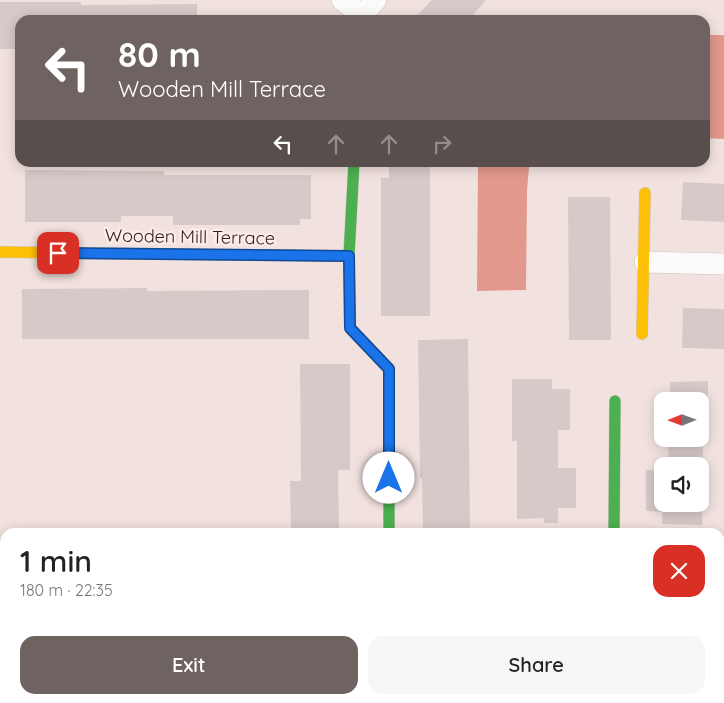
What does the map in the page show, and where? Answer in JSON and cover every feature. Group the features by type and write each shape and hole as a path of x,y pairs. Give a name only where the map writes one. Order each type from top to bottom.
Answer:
{"street":[{"path":"342,0 359,15"},
{"path":"363,15 376,0"},
{"path":"354,167 349,256 350,328 389,369 389,528"},
{"path":"642,334 645,193"},
{"name":"Wooden Mill Terrace","path":"0,252 349,256"},
{"path":"644,262 724,264"},
{"path":"614,528 615,401"}],"shaded area":[{"path":"710,35 724,35 724,139 710,138"},
{"path":"478,167 529,167 526,290 477,291"}],"building":[{"path":"432,0 486,0 472,15 418,15"},
{"path":"0,2 81,2 81,5 197,4 197,15 15,15 15,49 0,49"},
{"path":"389,167 430,167 430,316 381,316 381,178 389,178"},
{"path":"25,170 164,171 164,175 311,175 311,219 300,219 300,225 173,225 173,216 121,216 121,222 25,222"},
{"path":"683,182 724,184 724,222 681,220"},
{"path":"568,197 610,197 611,340 569,340"},
{"path":"147,288 147,291 309,290 309,339 22,339 22,289"},
{"path":"683,308 724,309 724,349 682,348"},
{"path":"468,339 470,528 423,528 422,478 420,478 418,340"},
{"path":"300,364 350,364 350,470 338,470 339,528 291,528 290,481 301,481"},
{"path":"512,379 552,379 552,389 570,389 570,430 558,430 558,468 576,468 576,508 558,508 558,523 544,523 544,518 517,519 517,441 512,441"},
{"path":"708,381 708,392 670,392 670,382"},
{"path":"668,448 703,448 703,457 669,457"},
{"path":"646,470 654,470 654,512 646,511"},
{"path":"662,512 703,512 702,525 662,524"}],"traffic: fast":[{"path":"354,167 349,256 350,328 389,369 389,528"},
{"path":"154,254 349,256"},
{"path":"614,528 615,401"}],"traffic: slow":[{"path":"642,334 645,193"},
{"path":"0,252 154,254"}],"route":[{"path":"58,253 349,256 350,328 389,369 389,478"}]}
